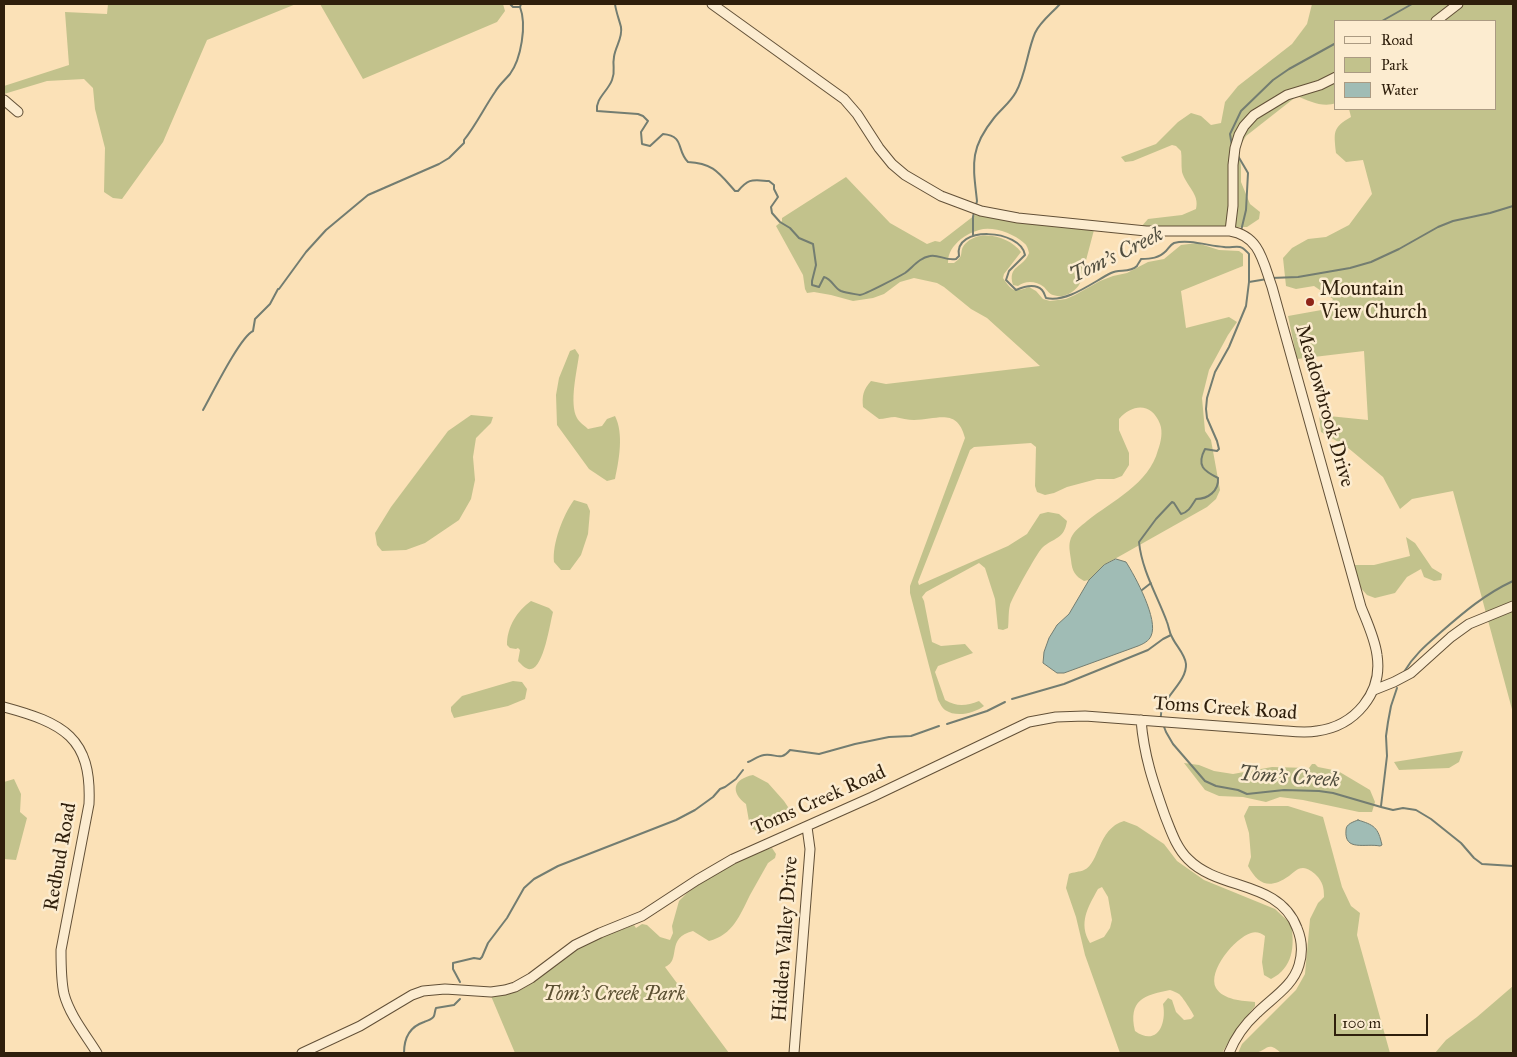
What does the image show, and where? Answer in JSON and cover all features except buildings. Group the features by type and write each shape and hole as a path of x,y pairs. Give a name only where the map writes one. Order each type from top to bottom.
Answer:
{"street":[{"name":"Meadowbrook Drive","path":"712,4 844,99 857,114 892,164 905,176 941,196 981,211 1018,218 1146,231 1230,231 1245,236 1258,248 1272,288 1361,607 1377,652 1374,690"},
{"path":"1437,20 1458,4"},
{"path":"1230,231 1234,198 1233,165 1235,148 1244,126 1254,115 1287,95 1320,85 1334,78"},
{"path":"4,100 18,112"},
{"path":"1374,690 1405,676 1456,633 1470,624 1513,606"},
{"name":"Toms Creek Road","path":"302,1053 376,1018 423,991 444,989 491,992 515,987 532,978 583,940 642,916 728,862 1029,722 1067,716 1316,732 1333,727 1353,715 1365,704 1374,690"},
{"name":"Redbud Road","path":"4,707 38,717 59,727 74,741 87,764 90,784 89,804 61,950 61,975 65,996 78,1024 97,1053"},
{"path":"1141,720 1144,749 1149,769 1173,838 1180,850 1187,859 1201,870 1279,902 1292,918 1299,933 1301,954 1294,975 1285,987 1250,1020 1238,1036 1229,1053"},
{"name":"Hidden Valley Drive","path":"794,1053 810,849 806,827"}],"green space":[{"path":"108,4 296,4 207,40 163,142 122,199 113,198 104,192 105,148 95,109 93,88 84,79 47,81 4,94 4,86 69,65 65,12 107,14"},
{"path":"320,4 503,4 505,11 497,22 363,79"},
{"path":"1312,4 1513,4 1513,713 1453,491 1412,499 1400,509 1383,477 1347,447 1321,432 1319,415 1368,420 1364,351 1297,359 1288,316 1327,309 1333,299 1314,286 1296,289 1286,286 1283,258 1292,248 1308,239 1326,237 1349,225 1372,194 1363,160 1346,162 1336,153 1336,131 1340,124 1351,117 1349,110 1497,110 1497,20 1334,20 1334,103 1326,105 1311,102 1297,96 1246,136 1239,148 1241,182 1250,204 1260,212 1259,219 1247,227 1141,227 1148,219 1182,215 1196,209 1196,199 1182,172 1181,151 1176,146 1172,145 1133,161 1125,162 1121,157 1156,144 1178,122 1191,113 1201,116 1211,125 1221,123 1225,102 1238,86 1292,44 1307,24"},
{"path":"846,177 890,223 927,244 935,241 940,242 975,215 1009,221 1094,230 1080,283 1072,292 1061,296 1049,293 1044,287 1034,282 1018,286 1013,285 1012,274 1014,270 1024,262 1029,253 1025,244 1008,233 990,229 976,231 961,239 950,252 948,263 954,263 960,258 965,244 979,236 994,236 1010,242 1021,252 1003,278 1013,290 1029,287 1036,291 1043,299 1050,301 1066,299 1100,281 1127,273 1148,262 1164,259 1181,245 1197,243 1219,250 1239,251 1243,254 1243,266 1181,291 1186,328 1229,317 1237,322 1209,370 1202,398 1205,431 1211,440 1220,490 1216,499 1207,507 1104,565 1089,580 1084,581 1074,573 1072,567 1071,538 1080,527 1128,491 1147,473 1159,447 1161,437 1160,424 1157,417 1147,409 1136,408 1130,410 1119,419 1119,430 1129,453 1129,465 1122,476 1114,479 1097,479 1045,495 1037,492 1035,486 1036,447 1031,443 974,447 970,450 918,582 919,585 1008,546 1027,534 1040,514 1048,512 1059,514 1067,521 1064,532 1042,548 1015,594 1010,605 1008,628 998,629 995,599 985,568 979,563 926,592 922,597 932,642 941,646 965,644 973,653 938,666 935,672 945,700 962,705 979,701 984,706 975,711 955,714 944,709 938,700 910,593 910,586 965,438 957,422 945,417 914,420 895,417 879,419 863,407 863,396 866,387 871,381 886,384 1040,366 987,318 971,309 937,283 914,278 900,282 884,294 853,301 814,292 807,293 803,275 776,226 782,221 782,218"},
{"path":"575,349 579,355 574,396 577,418 588,429 602,426 607,419 615,416 618,423 620,447 615,479 607,481 589,469 557,425 556,395 559,378 570,351"},
{"path":"471,415 493,417 491,423 476,438 473,457 475,480 471,499 459,520 425,543 406,550 382,551 377,545 375,533 391,507 448,431"},
{"path":"574,500 587,504 590,511 588,534 581,555 570,570 561,570 554,562 555,547 562,521"},
{"path":"1406,537 1415,543 1432,568 1442,574 1441,580 1434,581 1424,577 1421,569 1407,577 1395,593 1375,598 1367,595 1359,586 1354,565 1374,565 1410,556"},
{"path":"531,601 549,608 553,612 540,661 536,666 529,669 518,661 520,650 518,648 510,648 507,645 507,638 514,620"},
{"path":"513,681 522,682 527,689 525,699 508,706 454,718 451,707 462,696"},
{"path":"1463,751 1459,762 1449,768 1399,770 1394,762"},
{"path":"1184,763 1233,774 1272,767 1309,768 1312,764 1315,764 1318,767 1338,771 1370,790 1375,802 1372,812 1359,812 1280,797 1266,802 1243,797 1219,796 1205,790"},
{"path":"753,775 768,783 792,813 791,818 775,828 760,833 750,827 746,804 736,791 736,786 741,780"},
{"path":"14,779 21,794 20,812 27,818 16,860 4,859 4,782"},
{"path":"1249,806 1288,806 1323,817 1342,887 1351,906 1360,913 1357,935 1390,1053 1281,1053 1273,1047 1267,1047 1255,1053 1238,1053 1242,1044 1296,990 1305,974 1310,919 1318,903 1324,897 1320,880 1307,869 1299,869 1282,880 1271,884 1256,878 1248,866 1251,857 1249,833 1244,816"},
{"path":"1124,821 1137,826 1164,844 1177,861 1204,880 1275,909 1291,924 1293,940 1291,956 1284,969 1271,979 1264,975 1262,962 1265,936 1255,932 1238,941 1219,964 1214,981 1219,992 1234,999 1255,1002 1255,1006 1236,1030 1222,1053 1120,1053 1085,955 1076,917 1066,888 1069,874 1082,871 1089,866 1104,838 1115,825","holes":["1102,887 1108,897 1112,920 1110,928 1104,937 1090,943 1086,936 1086,915 1098,889","1170,990 1180,995 1194,1016 1191,1019 1184,1020 1176,1012 1172,1000 1168,998 1163,1004 1162,1026 1159,1031 1155,1035 1149,1036 1135,1031 1134,1012 1140,1001 1153,994"]},
{"name":"Tom's Creek Park","path":"772,848 776,854 775,858 768,863 739,917 730,929 709,941 693,931 684,934 676,944 673,959 665,967 729,1053 515,1053 491,996 505,995 528,986 586,943 634,925 636,928 642,924 647,925 660,937 670,940 679,901 687,893 718,871 759,851"},
{"path":"1513,986 1513,1053 1435,1053 1446,1040 1477,1017"}],"water":[{"path":"1116,559 1126,562 1145,598 1152,620 1153,629 1151,636 1147,641 1138,646 1064,673 1057,673 1043,663 1044,652 1049,638 1057,625 1069,614 1089,580 1104,565"},
{"path":"1358,820 1368,823 1377,830 1382,845 1357,845 1348,841 1346,828"}],"waterway":[{"name":"Tom's Creek","path":"510,4 513,7 520,7 521,4"},
{"name":"Tom's Creek","path":"615,4 621,27 621,35 615,53 613,77 598,103 597,111 643,116 648,121 641,132 642,144 650,146 663,134 670,135 677,141 688,162 704,164 715,170 735,191 738,191 751,181 769,181 774,185 778,197 771,207 772,213 799,238 813,244 816,265 812,285 819,287 824,277 841,291 860,295 905,273 926,257 936,256 956,259 959,256 960,246 966,239 976,235 988,234 1001,236 1021,246 1025,255 1009,271 1006,280 1016,290 1033,286 1042,290 1046,298 1054,299 1071,295 1111,273 1134,268 1141,259 1158,257 1174,243 1186,242 1240,247 1249,254 1249,282 1246,306 1229,347 1215,372 1207,398 1207,418 1219,449 1217,451 1205,449 1201,464 1205,470 1218,478 1217,487 1205,498 1196,499 1192,506 1184,513 1181,514 1172,502 1156,519 1139,542 1143,563 1171,635 1186,664 1182,678 1164,705 1161,712 1161,720"},
{"path":"976,205 974,167 980,139 994,118 1016,92 1037,29 1060,4"},
{"path":"1384,20 1412,4"},
{"path":"203,410 234,354 247,335 253,331 255,319 270,304 278,289 306,252 326,230 368,195 439,164 449,158 464,143 464,140 497,89 514,68 520,51 523,32 520,7"},
{"path":"1232,146 1230,134 1241,111 1273,80 1334,44"},
{"path":"1238,156 1248,173 1246,210 1241,231"},
{"path":"1271,278 1298,277 1350,268 1371,262 1453,221 1513,206"},
{"path":"973,235 974,212"},
{"path":"1249,282 1267,279"},
{"path":"1404,672 1421,650 1458,617 1484,598 1513,581"},
{"path":"1142,590 1151,583"},
{"path":"1012,699 1064,684 1148,650 1171,635"},
{"path":"1381,806 1387,756 1386,736 1391,706 1397,688"},
{"path":"947,724 987,711 1005,702"},
{"name":"Tom's Creek","path":"1163,724 1173,744 1205,781 1216,786 1238,790 1247,794 1284,790 1319,791 1333,793 1393,810 1403,808 1416,810 1431,819 1461,843 1482,864 1513,866"},
{"path":"748,762 764,755 783,756 790,750 819,754 889,737 911,736 939,726"},
{"path":"460,982 453,969 453,963 474,958 480,959 482,957 488,943 507,918 524,888 534,879 558,866 676,820 695,810 713,797 720,789 736,779 743,770"},
{"path":"404,1053 406,1038 411,1030 432,1018 436,1008 454,1005 460,999"}],"place":[{"name":"Mountain View Church","path":"1310,302"}]}
